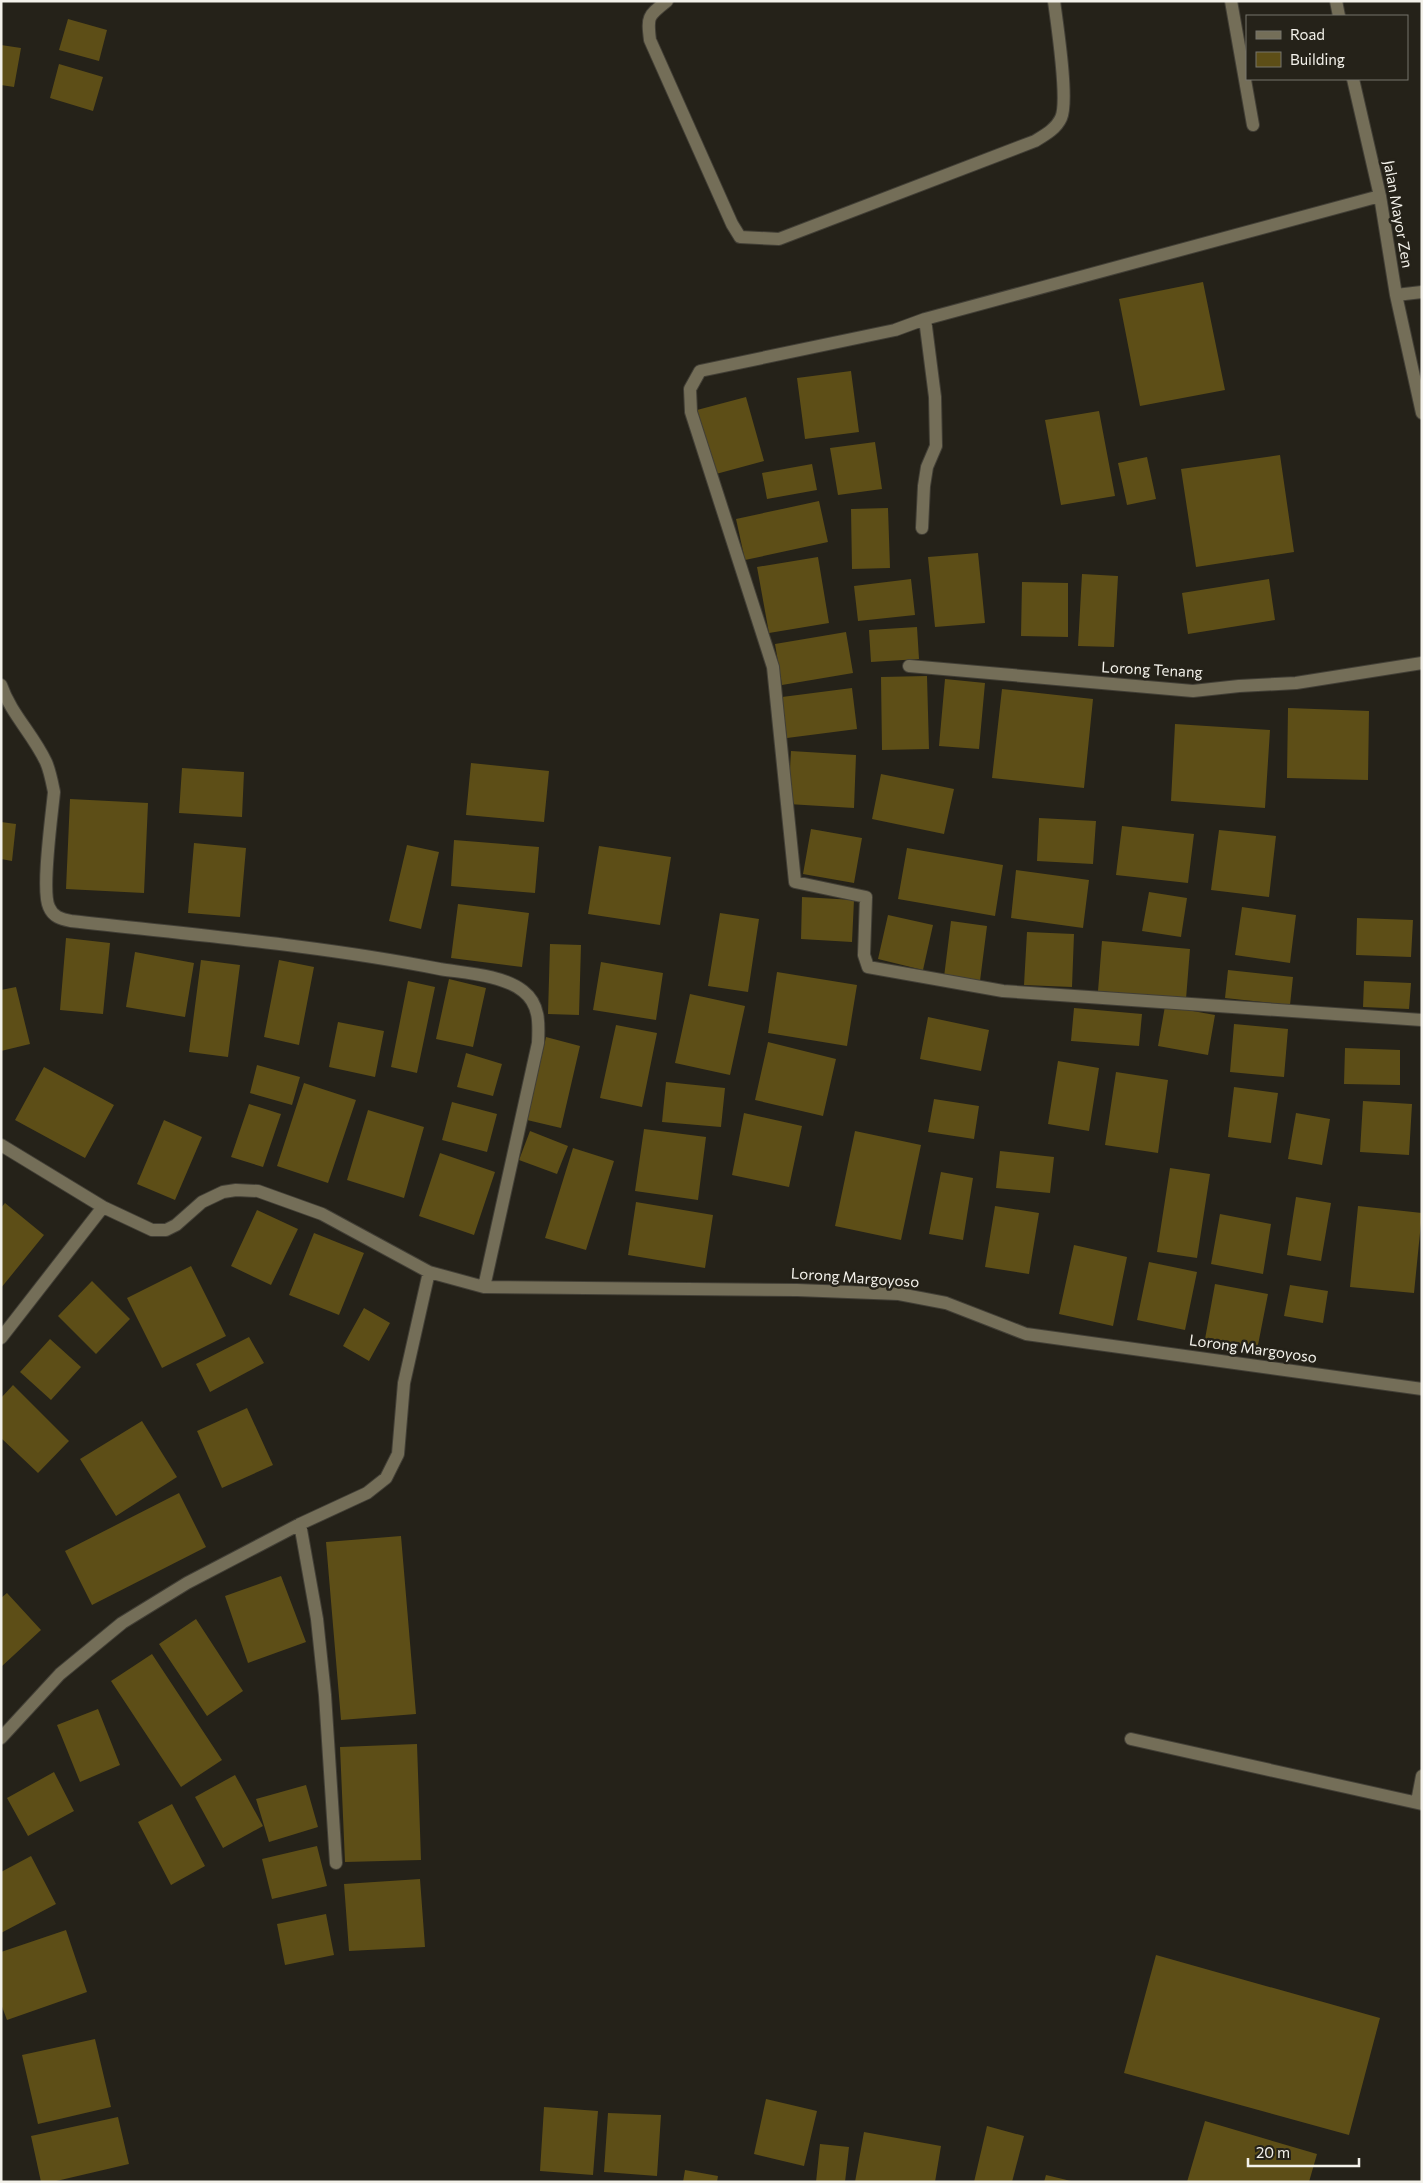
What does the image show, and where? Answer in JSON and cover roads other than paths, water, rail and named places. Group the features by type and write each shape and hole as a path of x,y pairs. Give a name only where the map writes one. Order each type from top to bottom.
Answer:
{"street":[{"path":"667,1 651,14 647,20 650,40 732,224 740,237 779,239 1035,141 1052,130 1062,117 1064,94 1054,1"},
{"path":"1231,1 1242,36 1246,68"},
{"path":"1336,1 1340,15"},
{"path":"1247,80 1253,125"},
{"name":"Jalan Mayor Zen","path":"1354,80 1380,196 1396,295 1422,413"},
{"path":"1380,196 925,319 895,330 700,370 690,389 691,412 773,668 795,882 866,897 864,955 868,967 1003,991 1422,1020"},
{"path":"1396,295 1422,292"},
{"path":"922,528 927,468 936,446 935,397 925,319"},
{"name":"Lorong Tenang","path":"909,666 1193,691 1296,683 1422,663"},
{"path":"1,684 18,719 46,763 51,778 54,792 45,890 48,907 56,917 71,921 364,954 510,982 530,998 536,1006 539,1020 538,1043 484,1287"},
{"path":"1,1145 103,1207 1,1338"},
{"name":"Lorong Margoyoso","path":"103,1207 152,1230 159,1231 176,1225 202,1202 223,1192 236,1190 258,1192 322,1214 429,1272 484,1287 797,1290 899,1294 946,1303 1026,1334 1422,1388"},
{"path":"1,1738 60,1674 122,1623 186,1583 300,1524 367,1493 386,1478 398,1454 404,1383 429,1272"},
{"path":"300,1524 317,1619 326,1694 336,1863"},
{"path":"1131,1739 1419,1803 1422,1776"}]}
